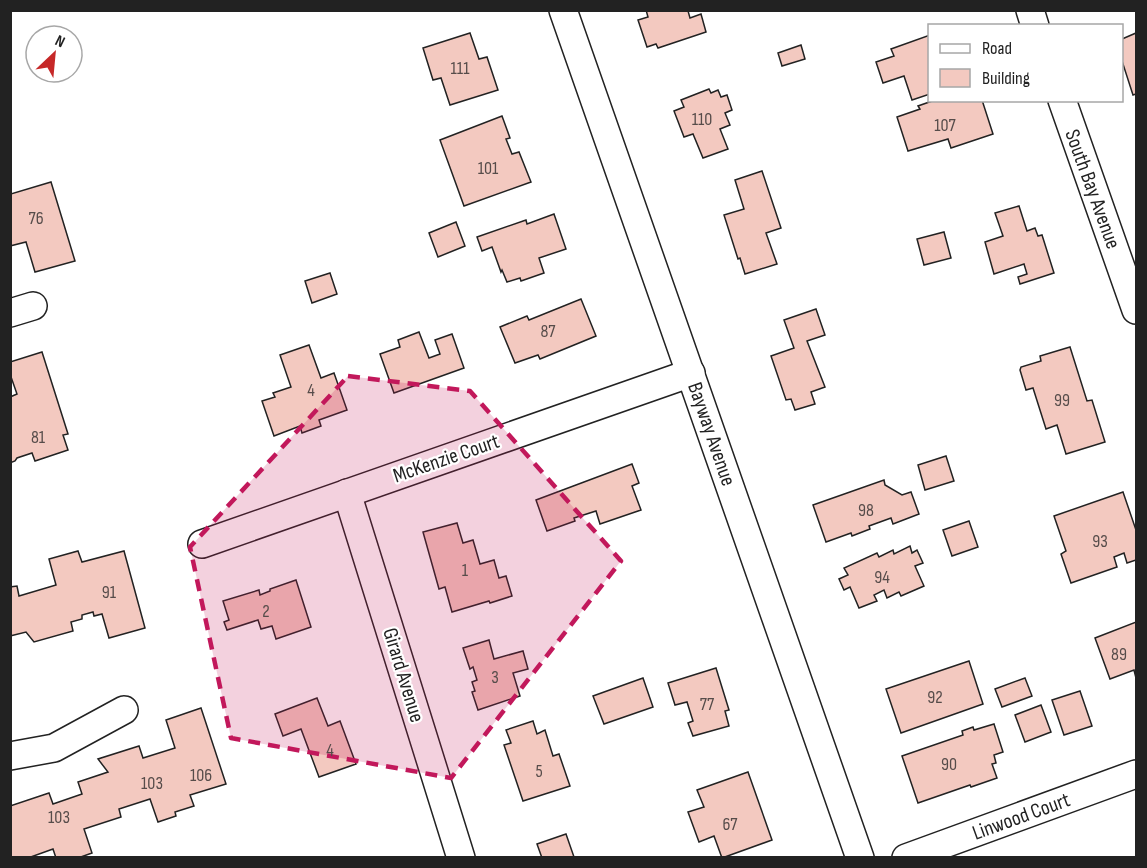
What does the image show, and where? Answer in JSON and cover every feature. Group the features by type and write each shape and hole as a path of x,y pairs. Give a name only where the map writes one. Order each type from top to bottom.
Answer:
{"street":[{"name":"Bayway Avenue","path":"563,10 860,858"},
{"name":"South Bay Avenue","path":"1063,102 1137,310"},
{"name":"McKenzie Court","path":"202,544 691,373"},
{"name":"Girard Avenue","path":"347,493 462,858"},
{"path":"10,756 54,748 124,710"},
{"name":"Linwood Court","path":"906,858 1137,774"}],"highlighted area":[{"path":"348,376 470,391 621,561 451,778 231,738 190,547"}],"building":[{"path":"646,10 690,10 688,11 690,18 701,14 706,32 658,48 656,44 647,47 638,20 648,17"},
{"path":"470,33 479,59 487,57 498,90 450,105 441,78 433,80 423,48"},
{"path":"1136,33 1136,94 1133,95 1123,64 1123,39"},
{"path":"928,36 928,95 912,100 904,76 883,83 876,62 894,56 891,49"},
{"path":"801,45 805,59 782,66 778,53"},
{"path":"709,89 711,93 718,90 721,97 727,95 732,110 725,113 730,125 720,129 728,149 703,158 693,134 684,137 674,111 684,107 681,100"},
{"path":"929,102 983,102 993,134 951,148 948,139 908,151 897,117 920,109 918,106"},
{"path":"502,116 510,138 506,139 512,154 519,152 531,182 464,206 440,140"},
{"path":"762,171 781,228 766,233 777,264 745,274 724,215 744,209 735,180"},
{"path":"51,182 75,261 35,272 26,242 10,246 10,193"},
{"path":"1019,206 1027,231 1035,228 1038,236 1042,235 1054,273 1020,284 1018,277 1027,274 1024,264 994,274 985,242 1003,236 995,213"},
{"path":"554,214 566,249 539,258 544,273 521,281 520,278 507,282 492,247 482,251 477,237 526,220 527,224"},
{"path":"456,222 465,246 438,257 429,233"},
{"path":"944,232 951,258 924,265 917,239"},
{"path":"330,273 337,294 312,303 305,281"},
{"path":"581,299 596,336 540,359 538,355 515,363 500,327 527,316 529,320"},
{"path":"816,309 825,335 807,341 825,387 811,392 815,404 795,410 791,399 786,400 771,356 794,348 784,320"},
{"path":"419,332 429,358 440,354 435,340 452,334 464,368 394,393 380,354 400,347 398,340"},
{"path":"309,345 321,378 334,373 347,410 319,420 321,426 302,433 300,426 274,436 262,401 275,397 273,393 291,387 280,355"},
{"path":"1070,347 1087,401 1092,400 1105,442 1066,454 1057,425 1046,429 1033,388 1026,390 1020,370 1021,367 1041,361 1040,356"},
{"path":"42,352 68,434 63,435 68,450 35,461 32,453 10,463 10,397 17,394 10,374 10,362"},
{"path":"946,456 954,481 925,490 918,465"},
{"path":"632,464 639,483 632,486 641,510 600,524 596,511 574,518 575,521 547,531 536,500"},
{"path":"884,480 885,485 902,495 911,492 919,514 893,524 891,518 869,526 870,529 852,536 851,533 826,542 813,505"},
{"path":"1123,492 1136,530 1136,560 1127,563 1124,553 1114,557 1117,567 1071,583 1061,554 1066,551 1054,516"},
{"path":"969,521 978,547 952,556 943,530"},
{"path":"457,523 463,543 473,540 480,564 494,560 499,578 506,576 512,596 452,612 445,587 439,589 423,532"},
{"path":"910,546 912,553 917,550 923,563 915,566 924,586 901,596 899,592 887,598 884,590 874,595 877,601 859,608 850,587 844,590 839,579 848,575 844,568 877,553 879,557 893,550 894,554"},
{"path":"78,551 82,562 124,551 145,628 109,638 102,614 94,616 93,612 82,615 82,619 71,622 73,631 34,642 26,632 10,636 10,587 17,586 19,596 56,585 49,559"},
{"path":"296,580 311,627 276,639 272,626 261,629 258,620 227,630 224,622 229,620 223,601 259,590 260,595"},
{"path":"1136,622 1136,678 1134,670 1110,679 1095,638"},
{"path":"489,640 494,659 523,651 528,669 513,673 520,696 478,710 472,692 475,691 472,682 477,680 473,667 470,669 463,648"},
{"path":"969,661 983,704 901,733 886,689"},
{"path":"716,668 729,710 725,711 729,726 693,736 688,723 693,721 687,702 675,705 668,683"},
{"path":"643,678 653,707 604,724 593,696"},
{"path":"1025,678 1032,696 1002,707 995,689"},
{"path":"1080,691 1092,726 1064,735 1052,700"},
{"path":"317,698 328,726 340,721 356,764 319,777 301,729 283,736 275,714"},
{"path":"1041,705 1051,732 1025,742 1015,715"},
{"path":"201,708 226,784 190,795 194,806 175,812 176,816 158,822 150,799 119,809 121,817 84,829 92,853 78,858 56,858 53,849 28,858 10,858 10,806 49,793 53,804 82,794 78,782 108,772 98,759 139,746 143,758 175,748 166,720"},
{"path":"533,721 537,734 545,730 553,756 559,754 570,786 523,801 504,745 511,743 506,730"},
{"path":"994,724 1003,752 994,755 996,763 992,764 997,778 918,803 902,756 963,735 962,731 973,727 974,730"},
{"path":"748,772 772,840 722,858 714,836 699,842 688,812 704,807 697,790"},
{"path":"566,834 574,857 542,858 537,844"}]}
